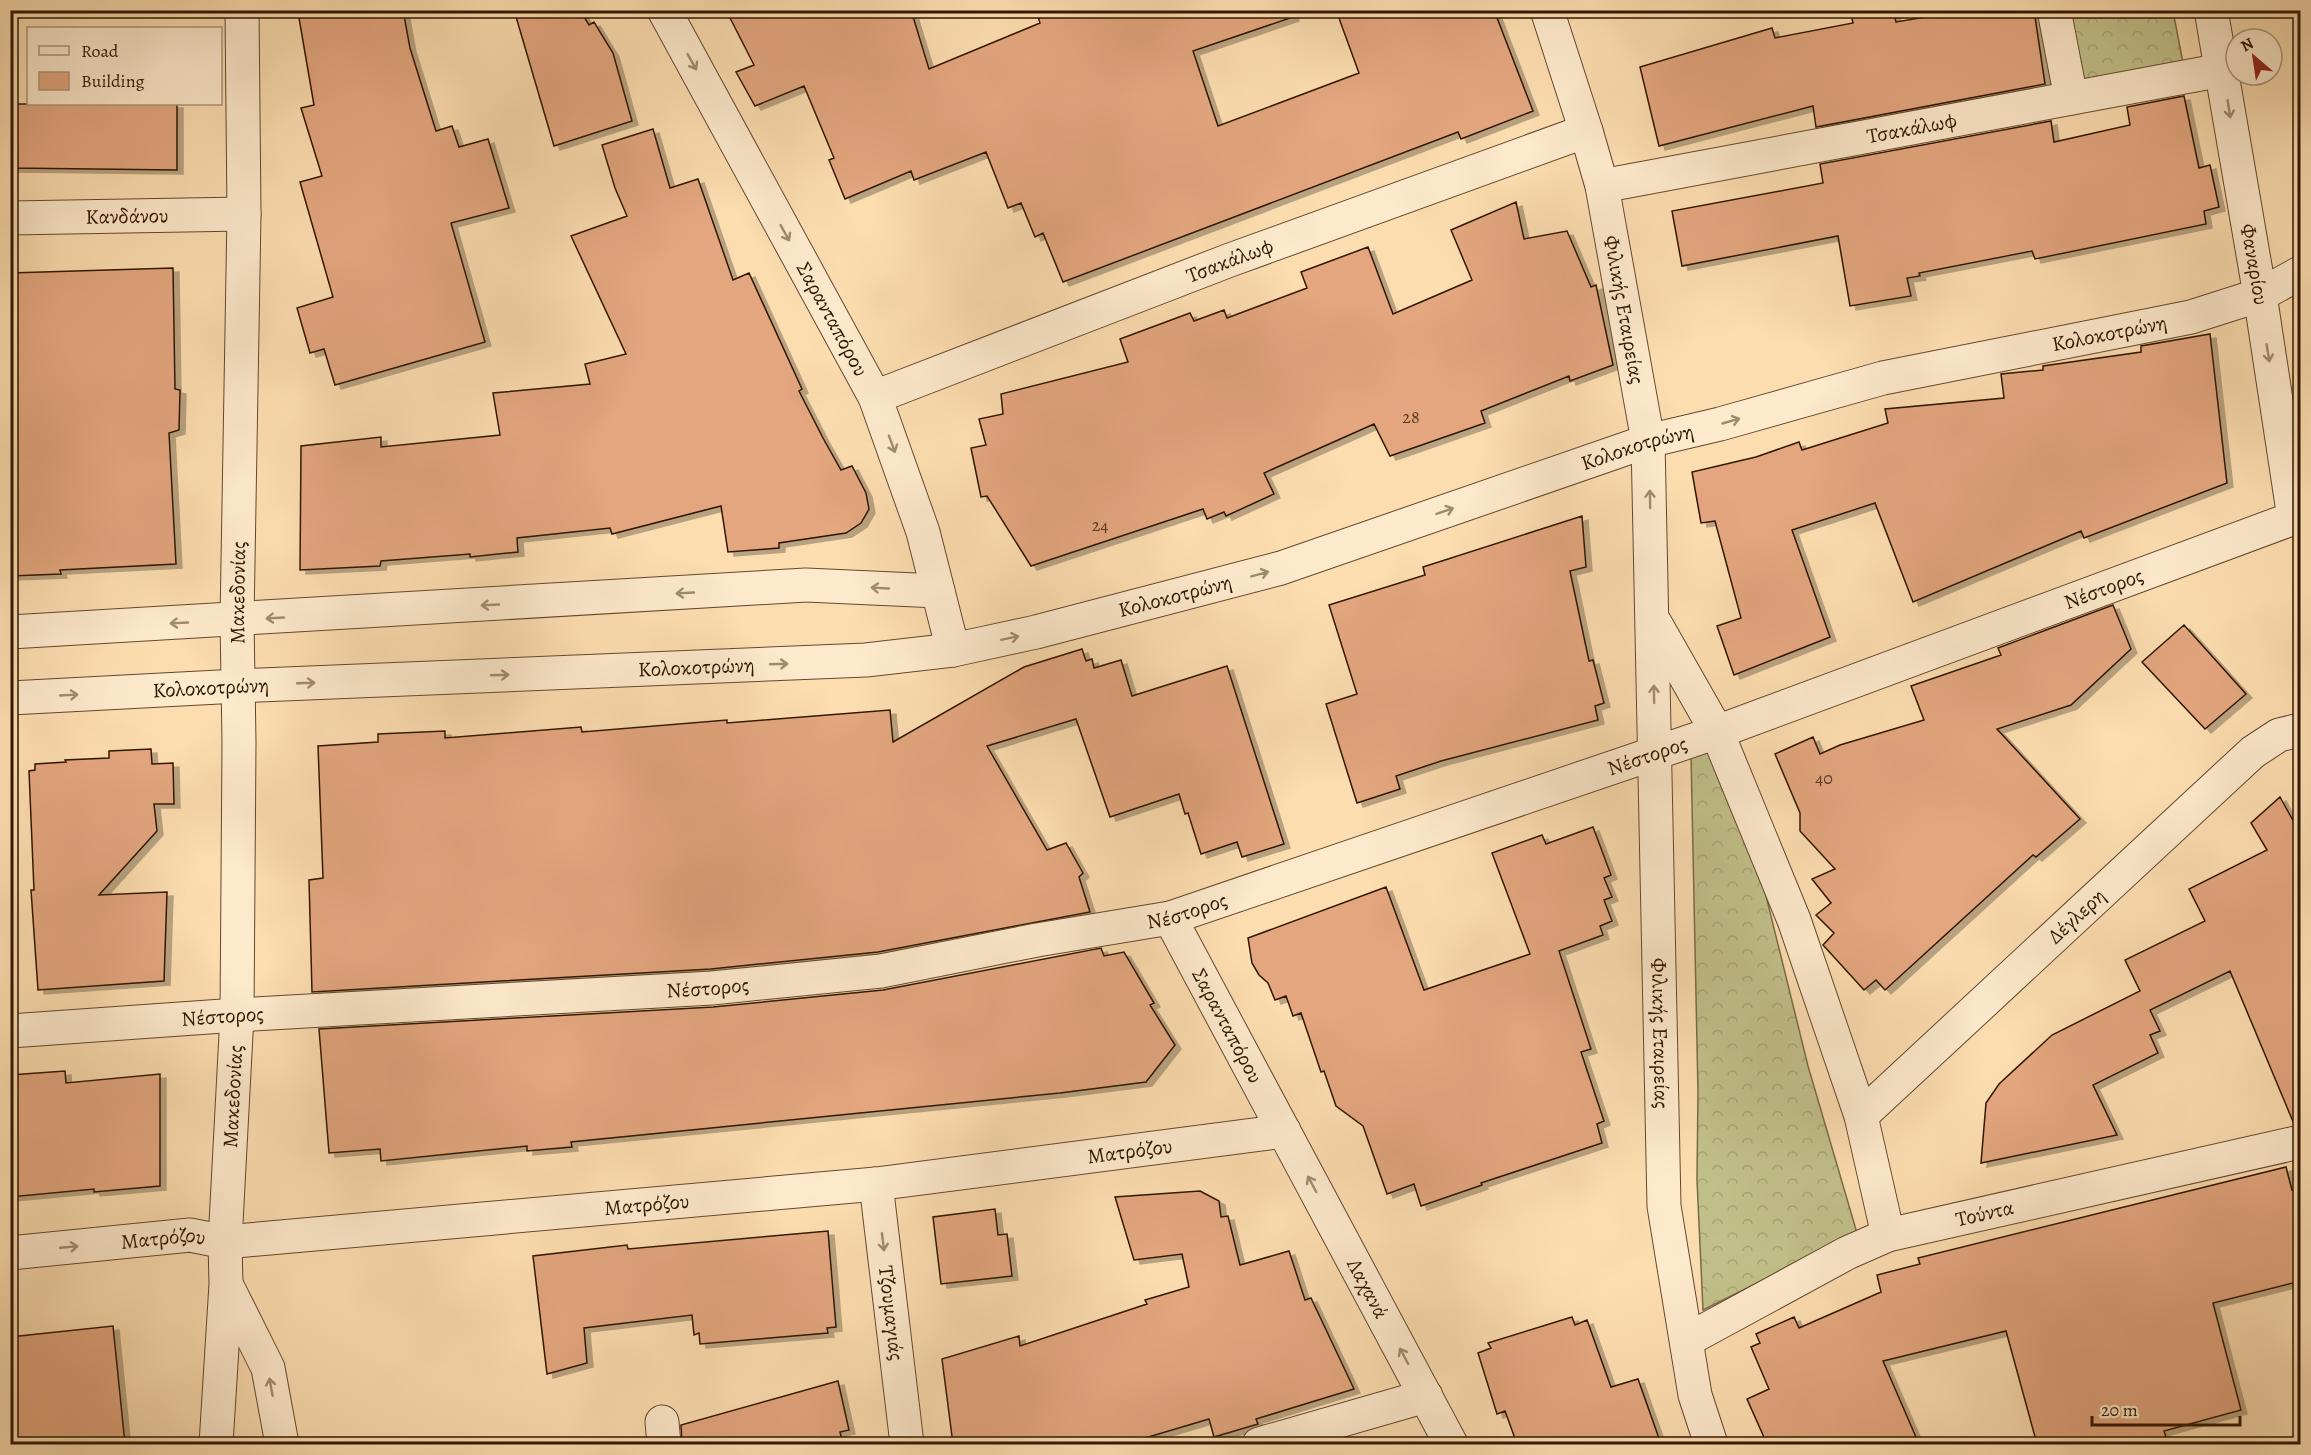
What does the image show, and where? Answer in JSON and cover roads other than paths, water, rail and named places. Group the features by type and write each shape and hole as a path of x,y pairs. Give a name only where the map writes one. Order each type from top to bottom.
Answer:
{"street":[{"name":"Μακεδονίας","path":"216,1444 226,1284 225,1242 237,1015 240,742 237,620 244,214 242,10"},
{"name":"Σαρανταπόρου","path":"664,10 875,397 923,532 953,650"},
{"name":"Φιλικής Εταιρείας","path":"1547,10 1602,186 1648,441 1664,1206 1695,1395 1711,1444"},
{"path":"2054,10 2071,98"},
{"name":"Φαναρίου","path":"2211,10 2297,521"},
{"name":"Τσακάλωφ","path":"1602,186 2222,70"},
{"name":"Τσακάλωφ","path":"875,397 1230,260 1586,130"},
{"name":"Κανδάνου","path":"10,218 244,214"},
{"name":"Κολοκοτρώνη","path":"10,698 238,686 866,660 953,650 1036,632 1281,568 1648,441 1720,424 1882,378 2181,320 2259,296 2301,273"},
{"name":"Νέστορος","path":"10,1031 237,1015 712,988 870,972 1037,940 1170,918 1717,732 2297,521"},
{"path":"10,632 806,585 938,591"},
{"name":"Φιλικής Εταιρείας","path":"1653,619 1717,732 1794,920 1861,1116 1888,1235"},
{"name":"Δέγλερη","path":"1861,1116 2253,752 2279,735 2301,730"},
{"name":"Σαρανταπόρου","path":"1170,918 1284,1131"},
{"name":"Ματρόζου","path":"10,1253 190,1235 225,1242 876,1184 1284,1131"},
{"name":"Λαχανά","path":"1284,1131 1451,1444"},
{"name":"Τούντα","path":"1687,1340 1847,1253 1888,1235 2301,1142"},
{"name":"Τζουμαγιάς","path":"876,1184 907,1444"},
{"name":"Μακεδονίας","path":"226,1284 268,1368 282,1444"},
{"path":"1259,1444 1426,1396"}]}
